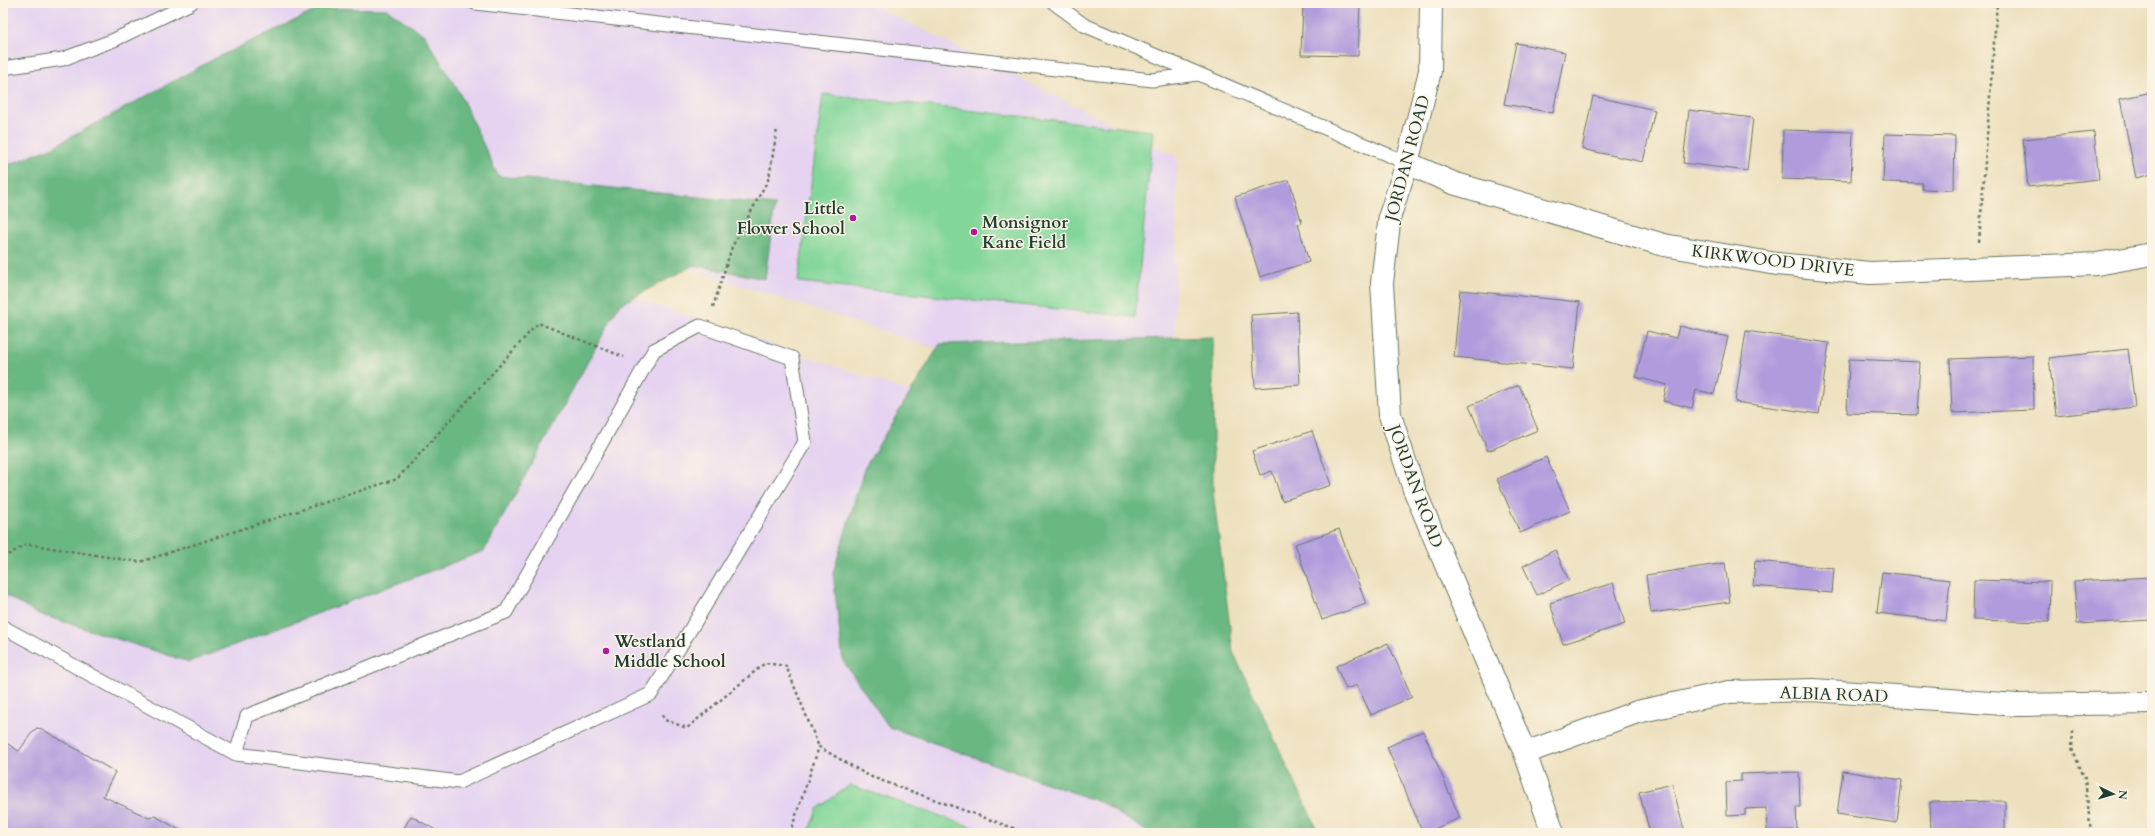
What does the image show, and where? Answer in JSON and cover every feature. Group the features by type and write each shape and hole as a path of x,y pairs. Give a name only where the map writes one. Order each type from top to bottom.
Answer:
{"street":[{"name":"JORDAN ROAD","path":"1431,3 1430,71 1407,163 1390,215 1382,283 1390,415 1414,489 1525,753 1553,833"},
{"name":"KIRKWOOD DRIVE","path":"1407,163 1453,183 1664,245 1777,264 1870,273 2097,264 2152,254"},
{"name":"ALBIA ROAD","path":"1525,753 1637,712 1729,692 1814,690 2017,705 2152,703"}],"lane":[{"path":"3,68 63,59 114,40 191,3"},
{"path":"475,3 1152,80 1197,74"},
{"path":"1054,3 1084,25 1407,163"},
{"path":"3,627 236,754 459,782 651,694 806,442 792,358 700,326 654,350 506,612 247,716 236,754"}],"path":[{"path":"1977,269 1997,3"},
{"path":"700,326 716,303 732,246 769,178 777,129"},
{"path":"3,558 26,544 140,562 398,479 538,323 645,365"},
{"path":"651,694 665,720 687,728 765,663 786,666 819,747 869,776 1028,833"},
{"path":"2075,705 2072,749 2085,779 2091,833"},
{"path":"790,833 819,747"}],"shaded area":[{"name":"Little Flower School","path":"3,3 869,3 1177,157 1173,425 352,160 3,275"},
{"name":"Westland Middle School","path":"509,254 1137,470 1281,833 3,833 3,347"}],"green space":[{"path":"321,8 387,9 424,35 458,90 498,176 775,205 765,279 694,265 619,305 484,551 189,662 36,613 3,594 3,167 51,148 214,59"},
{"name":"Monsignor Kane Field","path":"823,94 1153,131 1135,317 798,282"},
{"path":"1213,337 1213,491 1233,652 1319,833 1149,833 1102,803 889,727 843,661 833,573 864,469 940,344"},
{"path":"850,785 989,833 808,833 817,809"}],"building":[{"path":"1303,3 1360,3 1358,56 1301,55"},
{"path":"1516,43 1565,52 1553,113 1504,104"},
{"path":"2152,92 2152,174 2136,178 2120,99"},
{"path":"1593,96 1655,110 1643,162 1582,149"},
{"path":"1689,110 1753,118 1747,171 1683,163"},
{"path":"1783,130 1853,132 1851,181 1782,179"},
{"path":"2094,132 2099,179 2028,187 2023,139"},
{"path":"1885,134 1955,136 1954,190 1922,189 1922,183 1883,182"},
{"path":"1289,180 1302,223 1298,224 1309,262 1260,277 1235,197"},
{"path":"1460,290 1580,302 1573,369 1454,357"},
{"path":"1297,312 1300,385 1255,388 1251,315"},
{"path":"1679,326 1728,337 1714,394 1696,390 1692,408 1663,401 1667,385 1636,377 1647,331 1676,338"},
{"path":"1746,331 1829,343 1819,414 1735,402"},
{"path":"2148,345 2152,345 2152,368 2151,368"},
{"path":"2128,349 2135,407 2056,416 2049,358"},
{"path":"2033,356 2034,410 1952,413 1950,359"},
{"path":"1849,359 1920,362 1917,415 1847,413"},
{"path":"1519,385 1538,430 1488,451 1469,406"},
{"path":"1312,431 1331,485 1282,501 1272,471 1260,475 1252,451"},
{"path":"1546,457 1570,511 1520,533 1497,479"},
{"path":"1339,529 1366,604 1322,620 1295,544"},
{"path":"1555,550 1569,580 1537,595 1523,566"},
{"path":"1755,561 1834,568 1832,593 1753,586"},
{"path":"1725,563 1730,602 1651,613 1646,575"},
{"path":"1882,572 1950,580 1946,621 1877,613"},
{"path":"2152,577 2152,620 2077,624 2074,581"},
{"path":"1974,580 2050,582 2049,622 1973,620"},
{"path":"1613,583 1625,624 1563,644 1550,603"},
{"path":"1388,643 1412,697 1371,715 1357,685 1346,689 1336,666"},
{"path":"37,728 42,729 115,772 103,796 149,818 155,816 185,833 3,833 3,741 19,751 33,731"},
{"path":"1423,731 1460,818 1425,833 1423,833 1387,747"},
{"path":"1843,771 1902,780 1897,823 1837,814"},
{"path":"1799,772 1800,807 1796,807 1797,830 1767,831 1766,808 1745,809 1745,815 1727,816 1726,782 1741,781 1741,774"},
{"path":"1672,784 1685,833 1650,833 1639,792"},
{"path":"2005,801 2005,833 1931,833 1930,802"},
{"path":"411,816 441,833 401,833"}],"place":[{"name":"Little Flower School","path":"853,218"},
{"name":"Monsignor Kane Field","path":"974,232"},
{"name":"Westland Middle School","path":"606,651"}]}
